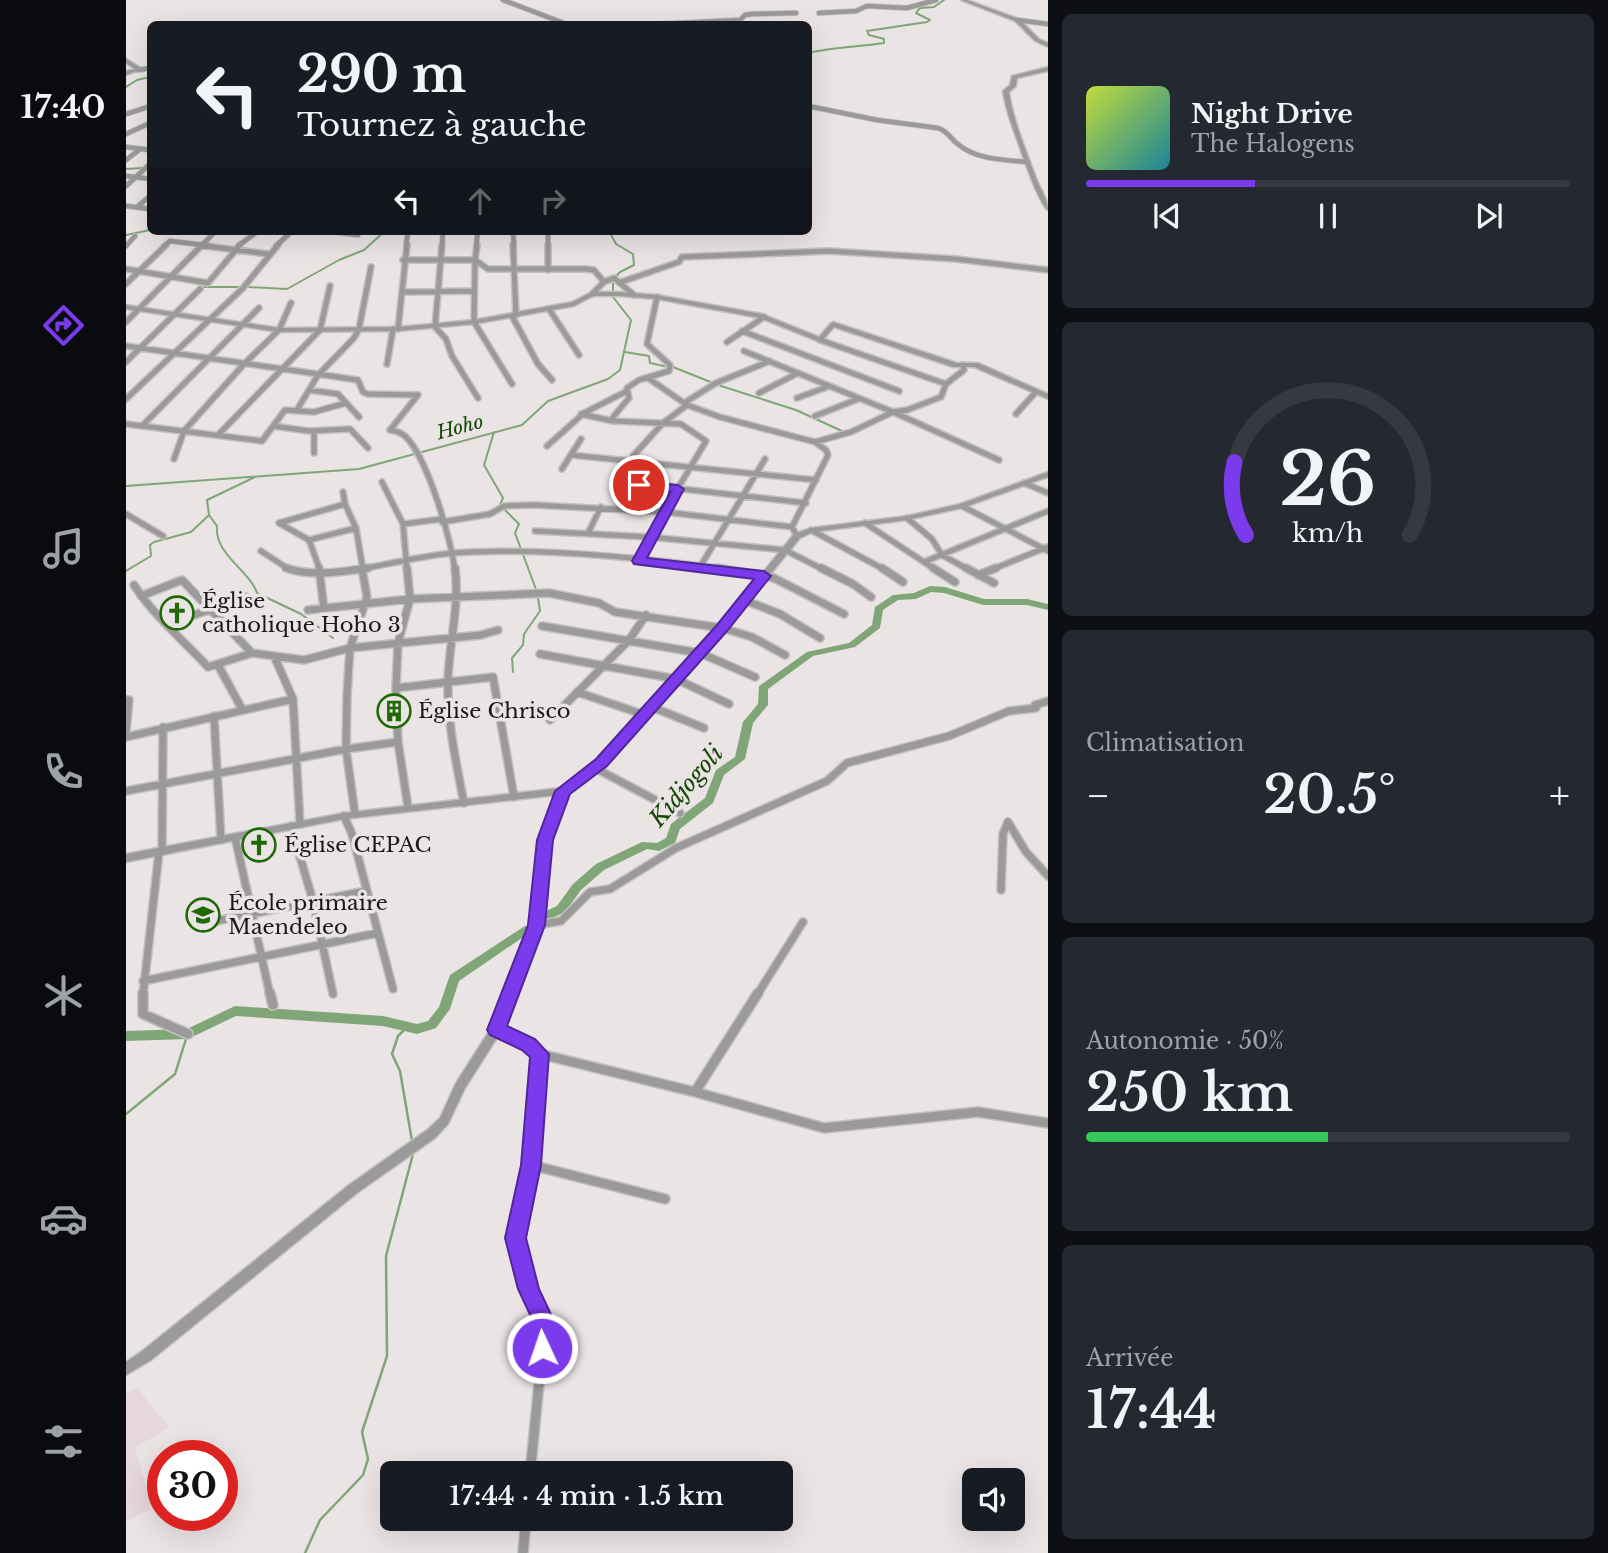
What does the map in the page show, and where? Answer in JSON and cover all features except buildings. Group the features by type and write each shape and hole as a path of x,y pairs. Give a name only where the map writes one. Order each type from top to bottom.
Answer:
{"street":[{"path":"503,0 558,21"},
{"path":"819,13 856,11 867,6 907,8 936,0"},
{"path":"963,0 1017,20 1047,23"},
{"path":"691,21 740,20 745,15 752,14 796,13"},
{"path":"1017,20 1037,40 1048,45"},
{"path":"126,61 138,70"},
{"path":"126,73 147,68"},
{"path":"1048,69 1014,77 1013,86 1006,91 1008,108 1036,186 1048,208"},
{"path":"126,114 147,107"},
{"path":"812,107 877,120 938,128 945,130 959,146 989,159 1028,162"},
{"path":"126,134 147,124"},
{"path":"126,147 147,150"},
{"path":"126,160 140,149"},
{"path":"126,186 147,167"},
{"path":"126,176 147,179"},
{"path":"1036,186 1048,186"},
{"path":"137,207 147,199"},
{"path":"126,206 147,209"},
{"path":"126,323 212,235"},
{"path":"126,269 208,283 235,250 253,235"},
{"path":"126,399 244,287 268,254 288,235"},
{"path":"387,364 402,292 407,235"},
{"path":"443,235 435,327 446,339 452,356 478,398"},
{"path":"478,235 474,322 512,384"},
{"path":"513,235 514,316 538,364 552,380"},
{"path":"548,235 548,270"},
{"path":"126,246 135,236"},
{"path":"126,284 170,241 268,254"},
{"path":"126,307 279,330 396,329 474,322 575,304 593,294 604,282 680,262 682,257 829,251 956,259 1048,270"},
{"path":"403,260 475,260 488,269 594,270 604,282"},
{"path":"297,410 318,375 354,338 359,329 371,267"},
{"path":"617,280 634,295"},
{"path":"218,435 320,330 330,286"},
{"path":"126,362 201,289"},
{"path":"402,292 474,291"},
{"path":"593,294 657,297 764,317 820,340 946,384"},
{"path":"547,446 593,405 627,391 627,388 648,378 669,371 670,365 647,344 657,297"},
{"path":"174,459 184,431 244,364 279,330 291,303"},
{"path":"142,426 260,308"},
{"path":"549,309 579,355"},
{"path":"727,342 764,317"},
{"path":"820,340 833,324 956,365 975,365 1048,397"},
{"path":"742,331 899,391"},
{"path":"126,346 358,380 363,392 368,394 418,395 390,430 402,433 411,443 442,520 452,553 457,596 448,681 450,733 464,803"},
{"path":"744,351 894,412 999,460"},
{"path":"631,463 633,456 663,423 686,404 716,383 770,360"},
{"path":"815,442 851,432 894,412 941,397 946,384 964,370 963,365"},
{"path":"759,393 799,373"},
{"path":"126,858 349,815 563,791 594,768 649,711 722,628 785,550 828,455 826,450 815,442 720,417 686,404 648,378"},
{"path":"126,387 137,388"},
{"path":"797,398 827,387"},
{"path":"309,390 338,394 359,417"},
{"path":"613,421 613,417 629,398 627,391"},
{"path":"1016,414 1036,392"},
{"path":"815,416 858,399"},
{"path":"126,424 262,441 285,410 314,412 346,403"},
{"path":"580,414 613,421 687,426 706,441 649,537 639,561"},
{"path":"273,426 314,431 350,429 368,448"},
{"path":"314,431 314,453"},
{"path":"562,469 581,439"},
{"path":"571,455 816,480"},
{"path":"701,566 741,495 758,474 765,459"},
{"path":"402,524 489,514 502,507 534,505 665,512 730,518 794,531 811,530 907,518 962,506 1048,474"},
{"path":"382,482 402,524 407,559 410,599 398,643 396,688 398,742 408,807"},
{"path":"620,482 806,503"},
{"path":"1024,482 1048,493"},
{"path":"343,492 345,504 356,528 365,605 350,648 346,749 349,815 366,891 393,989"},
{"path":"324,609 321,573 309,540 279,523 345,504"},
{"path":"962,506 1047,549"},
{"path":"588,533 601,507"},
{"path":"924,562 1048,511"},
{"path":"126,514 163,536"},
{"path":"907,518 932,540 942,555 994,583"},
{"path":"865,523 955,582"},
{"path":"309,540 356,528"},
{"path":"811,530 903,582"},
{"path":"535,531 649,537 785,550 853,584 871,597"},
{"path":"978,575 1047,549"},
{"path":"261,551 288,569 321,573 452,553 510,552 701,566 764,576 792,586 844,614"},
{"path":"141,596 182,580 252,653"},
{"path":"134,584 154,614 168,624 208,667 252,653 304,660 350,648 481,635 498,630"},
{"path":"307,610 410,599 550,593 599,603 615,612 722,628 752,637 785,655"},
{"path":"168,624 246,597"},
{"path":"744,600 780,614 820,638"},
{"path":"550,720 629,640 646,615"},
{"path":"542,626 700,653 755,677"},
{"path":"540,654 676,679 729,704"},
{"path":"274,656 293,699 295,825 333,994"},
{"path":"218,665 242,709"},
{"path":"396,688 493,677 514,797"},
{"path":"577,692 704,728"},
{"path":"126,737 293,699"},
{"path":"126,700 129,700 126,731"},
{"path":"536,925 561,921 590,892 610,889 676,848 827,781 847,764 928,743 1006,712 1036,708 1035,705 1048,701"},
{"path":"214,716 221,840"},
{"path":"163,727 164,784 160,852 143,981 143,1014 188,1034"},
{"path":"126,791 294,758 398,742"},
{"path":"594,768 680,813"},
{"path":"126,1369 146,1356 353,1189 431,1134 444,1121 460,1086 496,1030 536,925 545,840 563,791"},
{"path":"1001,890 1003,834 1008,822 1026,852 1048,876"},
{"path":"235,838 273,1005"},
{"path":"196,925 366,891"},
{"path":"695,1092 803,922"},
{"path":"143,981 378,933"},
{"path":"496,1030 528,1045 540,1054 695,1092 824,1128 978,1112 1048,1123"},
{"path":"531,1461 545,1323 529,1289 515,1238 531,1165 540,1054"},
{"path":"531,1165 665,1199"},
{"path":"523,1553 525,1531"}],"shaded area":[{"path":"137,1388 169,1427 135,1448 147,1490 147,1511 126,1522 126,1393"}],"waterway":[{"name":"Hoho","path":"812,52 884,43 884,39 869,35 867,31 927,22 930,20 916,13 920,8 934,7 944,0"},
{"path":"126,87 147,78"},
{"path":"126,169 142,168"},
{"path":"126,235 147,231"},
{"path":"248,287 287,289 339,260 364,250 381,235"},
{"name":"Hoho","path":"611,235 616,244 633,254 634,265 620,272 613,280 613,291"},
{"path":"198,287 242,287"},
{"name":"Hoho","path":"494,433 522,425 548,401 608,379 620,370 631,320 613,297"},
{"path":"625,352 649,356 650,363 668,367"},
{"path":"673,367 713,383"},
{"path":"718,385 796,410 842,431"},
{"name":"Hoho","path":"126,486 359,469 494,433"},
{"path":"494,433 484,465 503,498 500,505 519,524 515,533 537,592"},
{"path":"255,477 207,500 209,515 217,526 221,545 257,593 301,614 333,638"},
{"path":"126,571 151,556 150,545 154,542 191,532 208,516"},
{"name":"Kidjogoli","path":"542,918 561,909 577,887 600,867 646,845 659,847 671,840 675,827 709,800 720,773 740,759 748,722 763,705 763,688 810,654 852,645 877,626 878,609 896,597 916,596 930,589 945,590 983,602 1027,602 1048,607"},
{"path":"513,672 512,658 523,645 524,634 540,611 538,598"},
{"name":"Kidjogoli","path":"126,1036 188,1034 235,1011 383,1021 417,1029 432,1025 444,1009 454,978 525,930"},
{"path":"407,1027 398,1036 392,1054 400,1071 412,1141"},
{"path":"126,1114 175,1074 186,1039"},
{"path":"305,1553 320,1520 363,1475 368,1459 362,1432 387,1356 386,1256 413,1154"}],"place":[{"name":"Église catholique Hoho 3","path":"177,613"},
{"name":"Église Chrisco","path":"394,711"},
{"name":"Église CEPAC","path":"259,845"},
{"name":"École primaire Maendeleo","path":"203,915"}],"route":[{"path":"542,1348 545,1323 529,1289 515,1238 531,1165 540,1054 528,1045 496,1030 536,925 545,840 563,791 602,762 722,628 764,576 701,566 639,561 649,537 678,489 639,485"}]}
